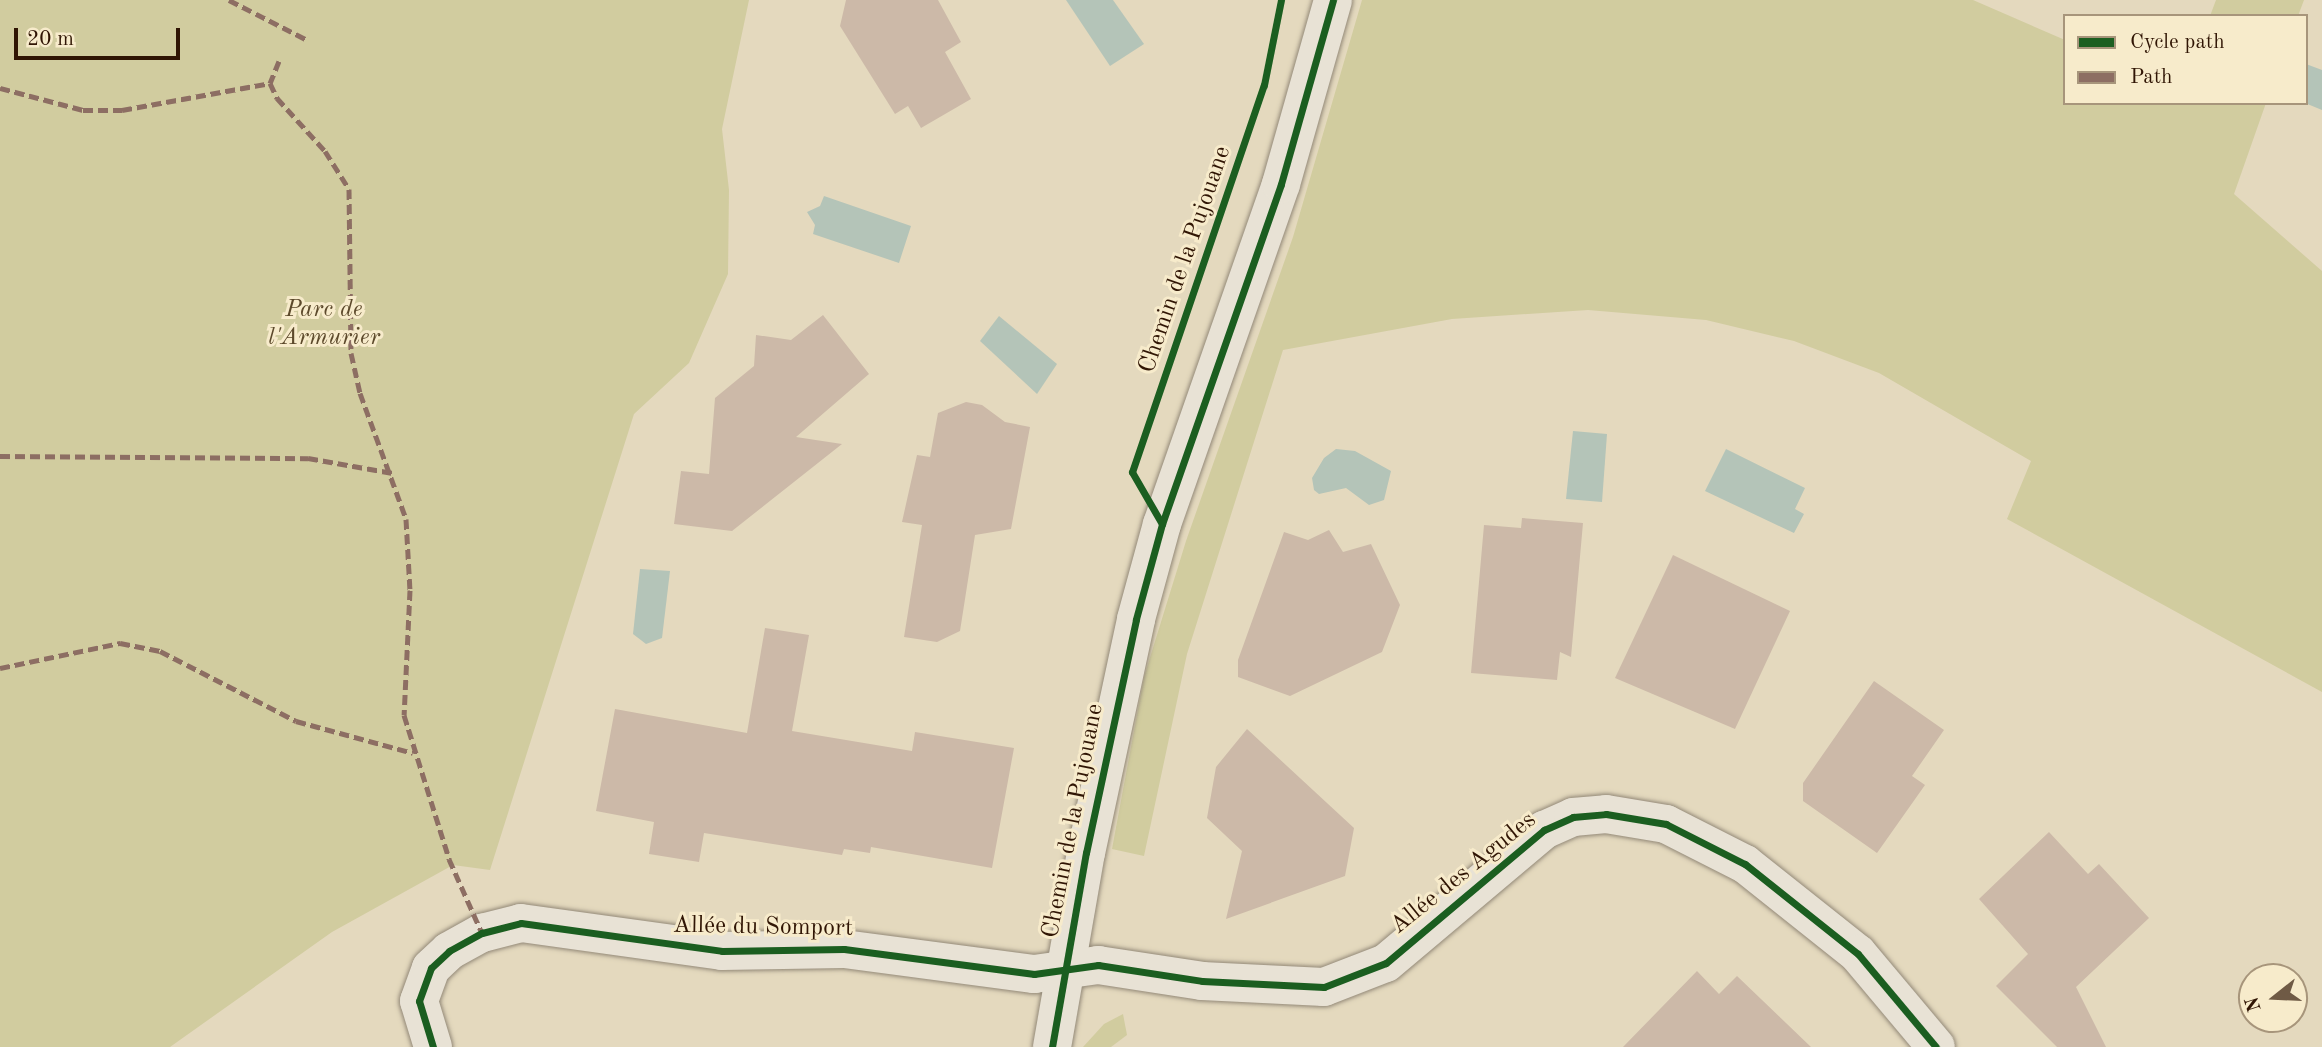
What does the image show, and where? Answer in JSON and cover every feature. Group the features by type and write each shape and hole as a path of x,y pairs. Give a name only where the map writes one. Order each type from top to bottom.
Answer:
{"street":[{"name":"Chemin de la Pujouane","path":"1052,1047 1064,969 1136,619 1158,536 1281,184 1333,0"},
{"name":"Allée des Agudes","path":"1064,969 1098,965 1202,981 1307,988 1341,983 1386,963 1544,830 1573,817 1623,815 1690,834 1745,864 1858,954 1936,1047"},
{"name":"Allée du Somport","path":"433,1047 419,1001 431,968 449,951 505,925 544,926 722,951 844,949 1034,974 1064,969"}],"green space":[{"name":"Parc de l'Armurier","path":"0,0 749,0 722,129 729,190 728,274 689,363 634,414 490,870 453,865 332,932 170,1047 0,1047"},
{"path":"1362,0 1973,0 2063,39 2063,105 2265,105 2234,194 2322,271 2322,692 2007,519 2031,461 1879,373 1794,341 1706,320 1588,310 1452,319 1283,350 1187,654 1144,856 1112,849 1144,677 1186,541 1293,237"},
{"path":"2216,0 2304,0 2299,14 2211,14"},
{"path":"1123,1014 1127,1035 1111,1047 1083,1047 1104,1024"}],"shaded area":[{"path":"1066,0 1113,0 1144,44 1110,66"},
{"path":"2308,65 2322,70 2322,110 2308,104"},
{"path":"824,196 911,226 899,263 813,234 815,225 807,212 820,206"},
{"path":"999,316 1057,364 1037,394 980,341"},
{"path":"1573,431 1607,434 1602,502 1566,499"},
{"path":"1336,449 1355,451 1391,471 1384,500 1369,505 1346,488 1319,494 1314,490 1312,478 1324,458"},
{"path":"1726,449 1805,488 1795,509 1804,514 1794,533 1705,491"},
{"path":"640,569 670,571 662,638 646,644 633,634"}],"building":[{"path":"846,0 938,0 961,42 945,52 971,99 921,128 908,106 895,114 840,26"},
{"path":"823,315 869,374 796,437 842,444 732,531 674,524 681,471 709,474 715,398 754,366 756,335 791,340"},
{"path":"966,402 982,405 1005,422 1030,427 1011,529 975,535 960,631 937,642 904,637 922,525 902,522 917,455 930,457 938,413"},
{"path":"1522,518 1583,523 1571,657 1560,652 1557,680 1471,673 1484,525 1521,528"},
{"path":"1329,530 1343,552 1371,544 1400,605 1382,652 1290,696 1238,677 1238,660 1284,532 1308,540"},
{"path":"1673,555 1790,611 1735,729 1615,678"},
{"path":"765,628 809,635 792,731 912,751 915,732 1014,748 992,868 871,847 870,853 844,849 842,855 704,833 699,862 649,854 654,822 596,811 615,709 747,733"},
{"path":"1874,681 1944,730 1912,776 1925,785 1877,853 1803,801 1803,783"},
{"path":"1247,729 1354,828 1345,876 1226,919 1242,851 1207,818 1216,767"},
{"path":"2049,832 2088,874 2099,864 2149,918 2076,987 2106,1047 2057,1047 1996,986 2028,954 1979,899"},
{"path":"1697,971 1719,994 1737,976 1811,1047 1623,1047"}],"marked path":[{"path":"229,0 307,40"},
{"path":"279,61 270,83 277,98 325,151 349,189 351,353 360,393 406,519 410,590 404,715 449,859 482,933"},
{"path":"0,88 83,110 122,110 270,83"},
{"path":"0,456 308,458 393,473"},
{"path":"0,668 120,643 160,651 296,721 413,753"}],"cycle path":[{"path":"1162,524 1132,472 1264,85 1281,0"},
{"path":"1052,1047 1086,853 1136,619 1162,524 1281,184 1333,0"},
{"path":"433,1047 419,1001 431,968 449,951 482,933 521,923 722,951 844,949 1034,974 1098,965 1202,981 1324,987 1386,963 1544,830 1573,817 1606,814 1666,824 1745,864 1858,954 1936,1047"}]}
